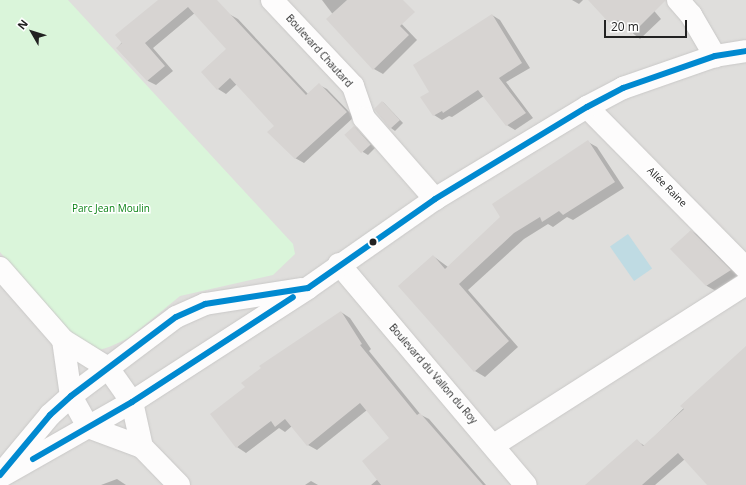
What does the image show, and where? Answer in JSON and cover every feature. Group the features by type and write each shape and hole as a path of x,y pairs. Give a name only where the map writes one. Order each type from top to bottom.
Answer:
{"street":[{"name":"Boulevard Chautard","path":"272,0 352,86 364,118 435,199"},
{"path":"678,0 691,15 715,56"},
{"path":"0,476 132,402 308,288 339,264 435,199 587,107 623,88 715,56 746,51"},
{"name":"Allée Raine","path":"587,107 746,268"},
{"name":"Boulevard du Vallon du Roy","path":"339,264 526,485"},
{"path":"0,268 63,340 108,368 132,402 142,447"},
{"path":"494,446 746,284"},
{"path":"0,476 50,416 71,396 176,317 205,304 308,288"},
{"path":"63,340 71,396 88,427 142,447 179,485"}],"shaded area":[{"path":"0,0 746,0 746,485 0,485"}],"green space":[{"name":"Parc Jean Moulin","path":"0,0 68,0 293,244 295,254 273,275 180,296 129,338 109,347 96,351 73,335 0,252"}],"water":[{"path":"628,234 652,268 634,281 610,247"}],"building":[{"path":"158,0 217,0 306,95 319,83 347,112 295,159 267,132 274,126 230,78 217,90 201,72 226,49 188,7 145,43 165,66 147,81 116,48 122,43 115,35"},
{"path":"347,0 403,0 415,12 400,26 409,35 373,70 326,19"},
{"path":"588,0 666,0 631,35 618,20 612,26"},
{"path":"492,14 522,63 499,78 526,113 506,126 478,90 443,113 442,111 433,116 420,97 429,92 413,65"},
{"path":"382,101 400,120 390,129 374,109"},
{"path":"354,126 371,145 361,153 344,135"},
{"path":"588,140 615,182 563,215 559,211 542,222 540,217 514,233 459,284 509,341 474,372 398,286 433,255 445,269 500,217 492,204"},
{"path":"691,230 731,270 706,286 670,249"},
{"path":"341,311 362,344 360,345 417,415 420,413 483,485 381,485 362,461 389,438 360,403 307,446 285,419 275,427 271,421 236,448 210,414 245,387 241,383 261,368 259,366"},
{"path":"746,346 746,485 707,485 678,453 642,485 585,485 637,439 643,446 684,409 680,406"}],"transit line":[{"path":"0,475 50,415 71,396 176,317 205,304 308,288 435,199 587,107 623,88 715,56 746,51"},
{"path":"33,459 132,402 293,297"}]}
